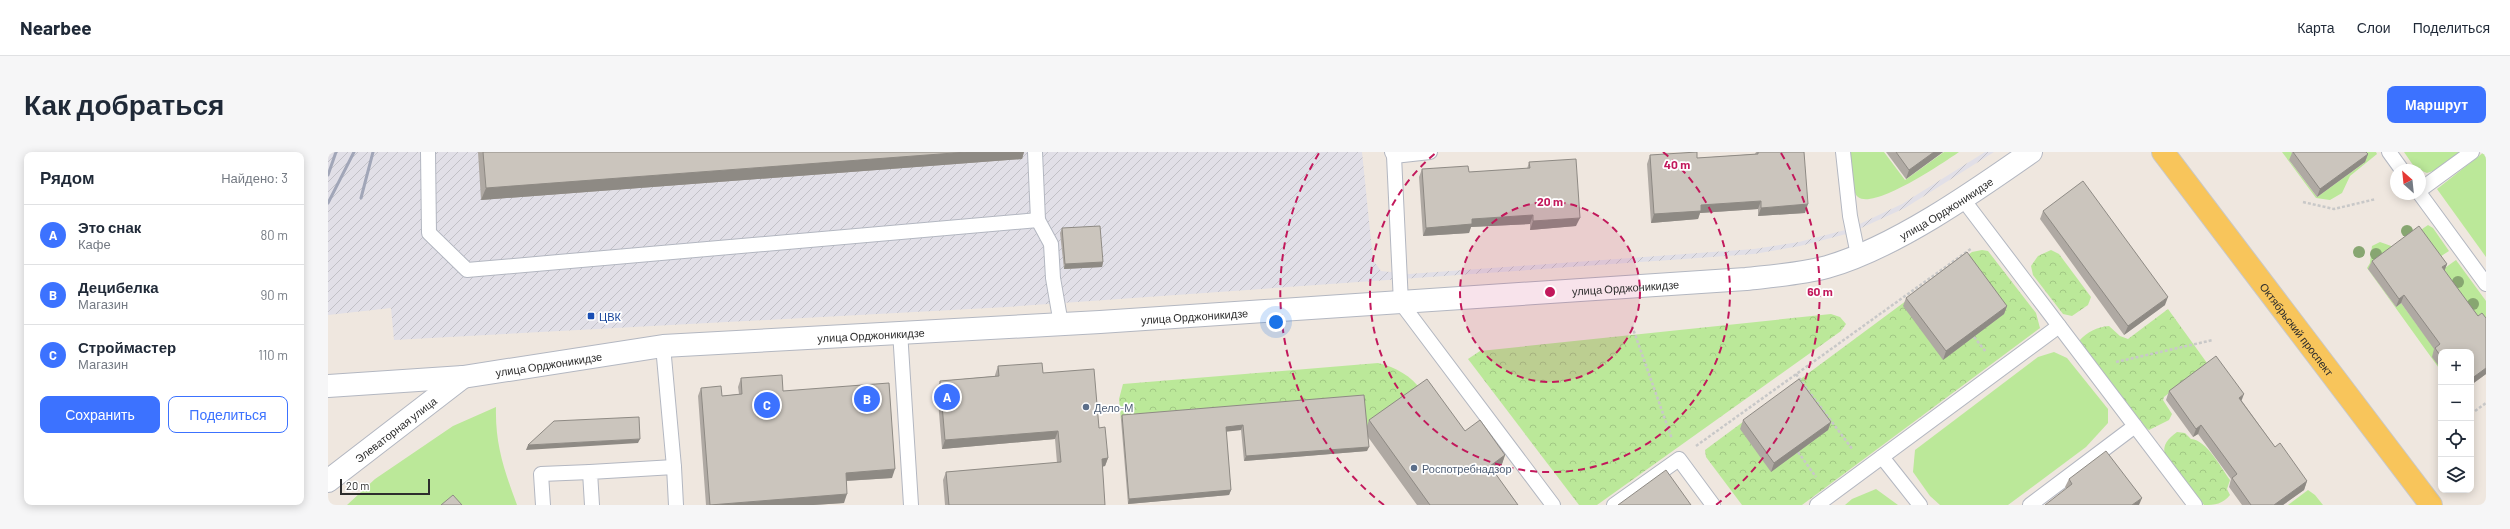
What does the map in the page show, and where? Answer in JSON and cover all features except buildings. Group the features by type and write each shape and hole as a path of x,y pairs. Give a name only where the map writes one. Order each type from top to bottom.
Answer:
{"main road":[{"name":"улица Орджоникидзе","path":"328,386 463,377 663,346 900,331 1061,324 1400,303 1746,279 1827,267 1858,255 1895,237 1962,198 2031,152"},
{"name":"Октябрьский проспект","path":"2164,152 2431,505"},
{"name":"Элеваторная улица","path":"328,481 463,377"}],"lane":[{"path":"428,152 429,233 467,270 1038,220"},
{"path":"1036,152 1038,220 1051,244 1052,278 1061,324"},
{"path":"1430,152 1393,154 1400,303 1553,505"},
{"path":"1843,152 1850,216 1858,255"},
{"path":"2389,152 2398,164"},
{"path":"2426,186 2472,152"},
{"path":"1962,198 2195,505"},
{"path":"2424,200 2486,284"},
{"path":"1817,505 2059,326"},
{"path":"900,331 911,505"},
{"path":"663,346 676,505"},
{"path":"2030,505 2135,426"},
{"path":"1882,457 1920,505"},
{"path":"1614,505 1679,458 1713,505"},
{"path":"543,505 541,474 674,467"},
{"path":"590,472 592,505"}],"path":[{"path":"2303,202 2334,209 2376,199"},
{"path":"1632,326 1679,458 1990,235"},
{"path":"2091,368 2213,340"},
{"path":"1796,374 1867,468"},
{"path":"2474,412 2486,403"},
{"path":"1798,452 1830,496"}],"shaded area":[{"path":"328,152 1362,152 1373,260 1381,271 1409,274 1754,249 1799,242 1849,229 1902,204 1985,152 1994,152 1905,208 1850,233 1800,246 1754,254 1007,307 394,340 391,308 328,315"}],"green space":[{"path":"1849,152 1884,152 1905,180 1944,152 1959,152 1939,166 1908,184 1878,197 1866,199 1858,197 1854,189 1851,176"},
{"path":"2282,152 2291,152 2294,156 2289,160 2317,197 2364,163 2357,152 2376,152 2377,154 2350,176 2342,193 2330,200 2316,198"},
{"path":"2404,152 2460,152 2436,170 2427,173 2426,164 2412,164"},
{"path":"2484,152 2486,152 2486,257 2437,189"},
{"path":"2428,225 2433,228 2449,251 2435,260 2369,270 2396,307 2401,303 2437,352 2438,367 2367,268 2370,263 2372,246 2380,242 2394,247"},
{"path":"1982,250 1988,251 2036,313 2040,328 1802,505 1742,505 1706,457 1705,450 1972,252"},
{"path":"2051,250 2059,254 2091,297 2088,305 2072,316 2063,314 2033,275 2031,266 2038,256"},
{"path":"2456,260 2486,301 2486,319 2480,323 2442,270"},
{"path":"2168,309 2207,363 2164,397 2163,400 2172,414 2169,420 2149,430 2141,424 2079,341 2092,330 2109,326 2120,336 2128,339"},
{"path":"1831,314 1840,317 1846,324 1841,331 1597,505 1579,505 1468,359 1480,351"},
{"path":"2054,352 2067,358 2108,409 2108,423 2086,447 2008,505 1940,505 1930,496 1913,472 1915,450 2038,357"},
{"path":"1378,363 1403,373 1422,391 1365,433 1121,420 1119,399 1123,384"},
{"path":"496,407 497,433 501,457 517,505 347,505 375,479 453,426"},
{"path":"2177,432 2185,433 2191,439 2203,444 2218,462 2230,480 2227,489 2230,495 2225,500 2215,504 2204,505 2165,456 2164,448 2166,442"},
{"path":"1876,489 1898,505 1845,505 1852,499"},
{"path":"2308,490 2315,495 2323,505 2288,505"}],"railway":[{"path":"328,175 336,152"},
{"path":"328,203 354,152"},
{"path":"361,198 373,152"}],"place":[{"name":"ЦВК","path":"591,316"},
{"name":"Это снак","path":"947,397"},
{"name":"Децибелка","path":"867,399"},
{"name":"Строймастер","path":"767,405"},
{"name":"Дело-М","path":"1086,407"},
{"name":"Роспотребнадзор","path":"1414,468"}]}
